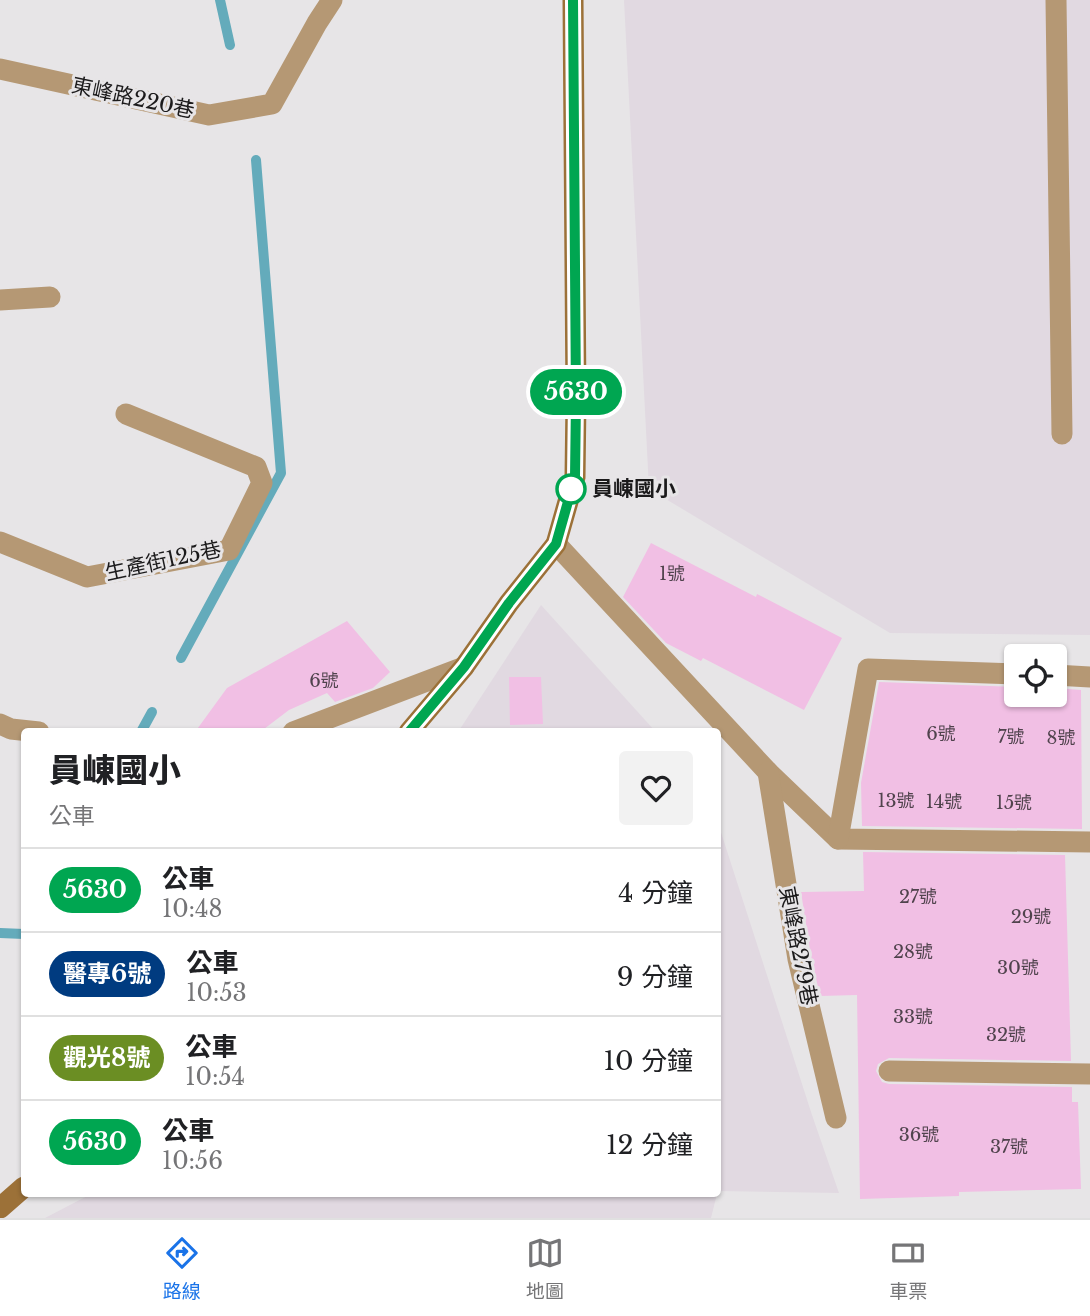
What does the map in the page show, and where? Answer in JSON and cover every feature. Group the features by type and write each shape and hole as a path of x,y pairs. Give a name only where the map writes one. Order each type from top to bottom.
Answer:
{"main road":[{"path":"412,728 464,667 509,603 556,544 575,477 573,0"},
{"path":"0,1208 21,1190"}],"street":[{"name":"東峰路220巷","path":"0,69 209,115 272,104 332,0"},
{"path":"1056,0 1062,434"},
{"path":"0,300 50,297"},
{"name":"生產街125巷","path":"0,542 87,578 229,550 262,484 256,467 126,414"},
{"path":"556,544 768,772 838,839 1090,842"},
{"path":"304,728 464,667"},
{"path":"838,839 868,669 1004,674"},
{"path":"1067,676 1090,677"},
{"path":"0,724 21,730"},
{"name":"東峰路279巷","path":"768,772 798,959 836,1118"},
{"path":"889,1071 1090,1074"}],"shaded area":[{"path":"624,0 1090,0 1090,635 890,633 649,489"},
{"path":"541,605 652,728 461,728"},
{"path":"721,832 812,1115 839,1193 721,1191"},
{"path":"85,1197 716,1197 711,1218 45,1218"}],"building":[{"path":"651,543 842,638 804,710 703,658 701,661 666,643 623,597"},
{"path":"347,621 390,672 373,688 335,702 327,693 289,710 265,728 198,728 227,688"},
{"path":"509,677 541,677 543,724 510,725"},
{"path":"879,682 1004,687 1004,707 1067,707 1067,689 1081,690 1082,829 862,826 861,783"},
{"path":"863,852 1065,855 1071,1061 889,1058 878,1064 876,1071 882,1082 889,1084 1072,1087 1072,1102 1078,1102 1081,1189 959,1192 959,1196 860,1199 857,995 820,996 801,892 864,891"}],"waterway":[{"path":"220,0 230,45"},
{"path":"181,658 281,473 256,160"},
{"path":"143,728 152,712"},
{"path":"0,933 21,934"}],"bus line":[{"name":"5630","path":"412,728 464,667 509,603 556,544 575,477 573,0"}],"place":[{"name":"員崠國小","path":"571,489"}]}
